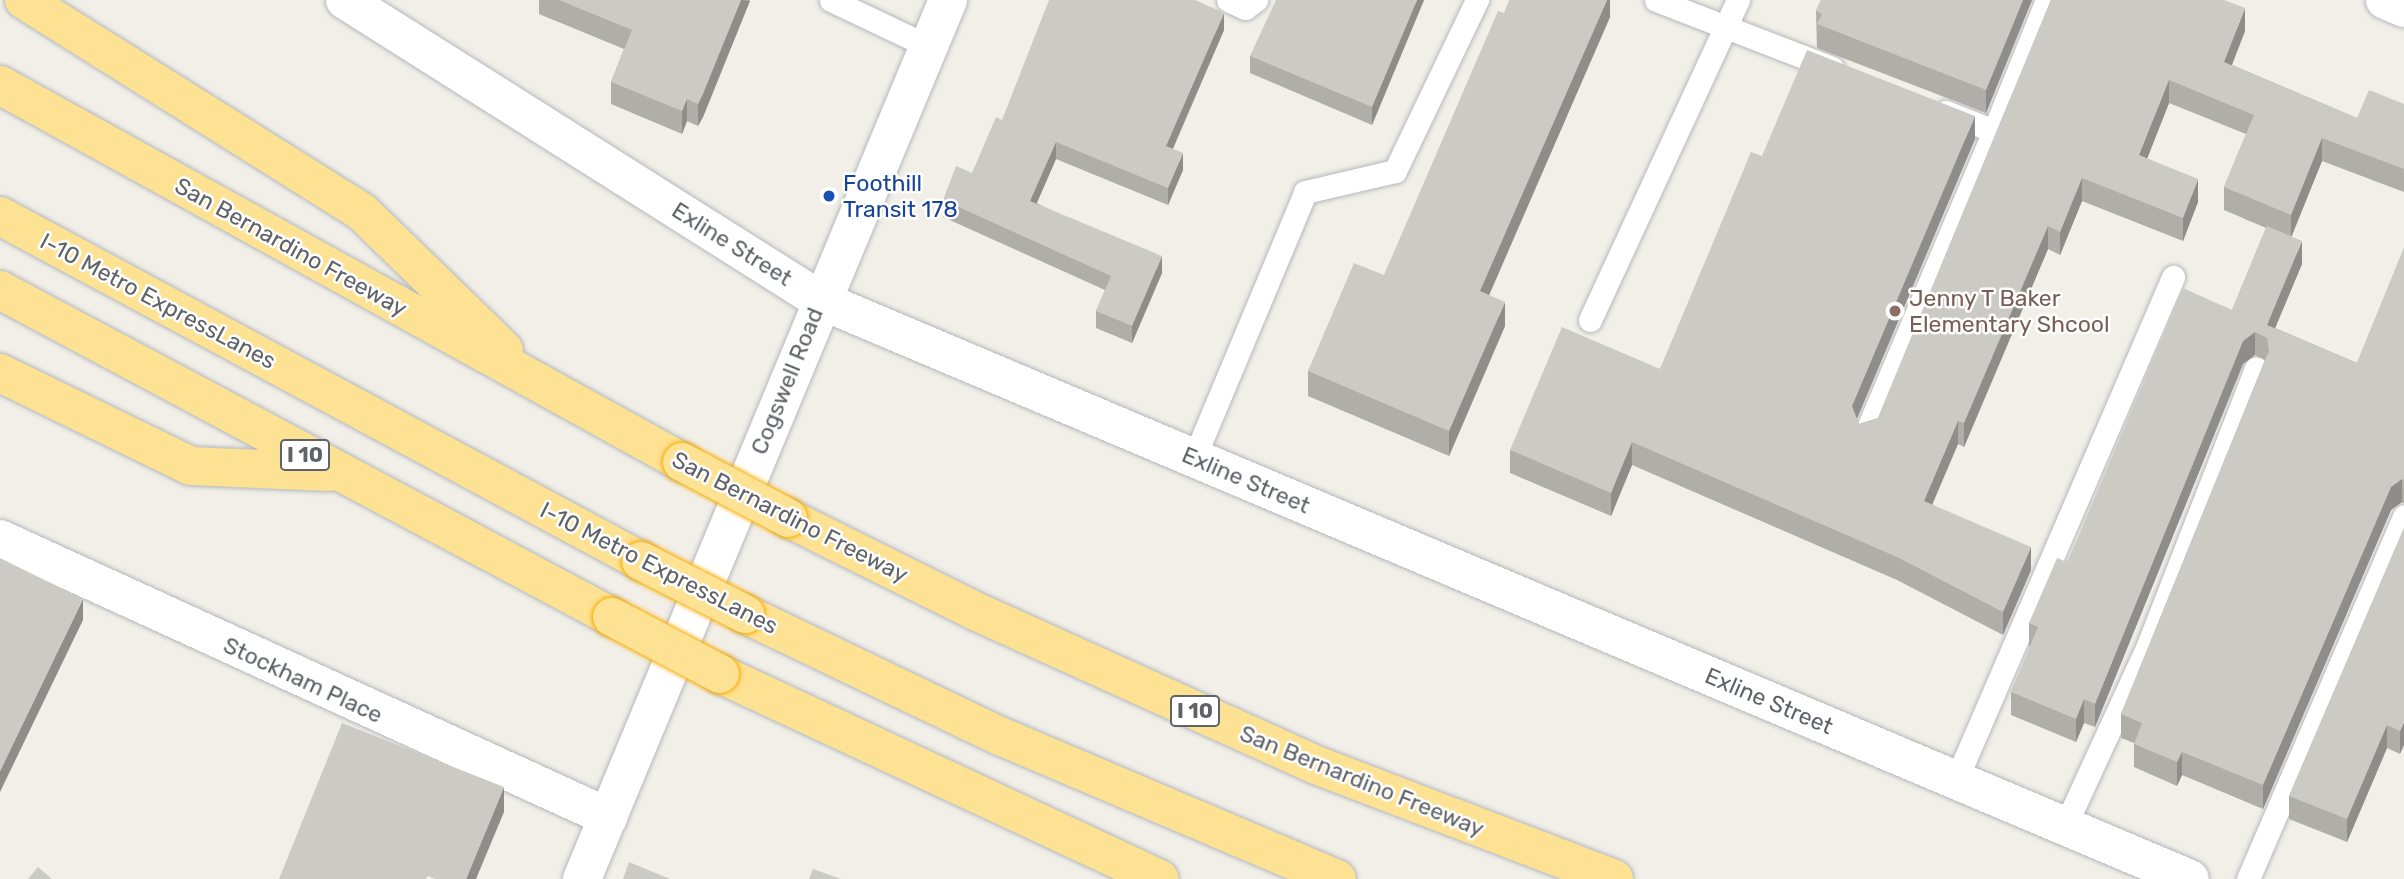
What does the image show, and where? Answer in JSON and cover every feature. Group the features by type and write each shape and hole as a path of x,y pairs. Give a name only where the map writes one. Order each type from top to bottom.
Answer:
{"highway":[{"path":"24,0 362,212 538,383"},
{"name":"San Bernardino Freeway","path":"0,85 682,462 975,611 1316,765 1614,879"},
{"path":"0,105 48,112"},
{"name":"I-10 Metro ExpressLanes","path":"0,216 641,561 745,614 1000,736 1270,855 1338,879"},
{"name":"I 10","path":"0,290 337,473 720,674 1159,879"},
{"path":"0,373 191,467 337,473"},
{"path":"1270,855 1306,879"}],"street":[{"name":"Exline Street","path":"345,0 820,300 2190,879"},
{"name":"Cogswell Road","path":"582,879 820,300 948,0"},
{"path":"2385,0 2404,8"},
{"name":"Stockham Place","path":"0,539 608,817"}],"lane":[{"path":"831,0 928,46"},
{"path":"1228,0 1245,8 1256,0"},
{"path":"1194,458 1305,192 1395,171 1476,0"},
{"path":"1656,0 1853,76"},
{"path":"1590,320 1738,0"},
{"path":"1865,435 2047,0"},
{"path":"1917,101 1994,131"},
{"path":"1956,780 2173,277"},
{"path":"2065,826 2152,635 2256,369"},
{"path":"2248,879 2404,516"}],"building":[{"path":"559,0 741,0 698,104 687,99 682,111 611,82 632,30"},
{"path":"1049,0 1195,0 1224,13 1166,146 1183,153 1168,188 1056,142 1030,201 1162,256 1132,326 1096,311 1111,276 943,200 956,166 972,173 996,117 1002,120"},
{"path":"1276,0 1417,0 1372,107 1250,56"},
{"path":"1509,0 1607,0 1480,291 1505,302 1449,431 1308,371 1354,263 1384,275 1498,11 1504,13"},
{"path":"1821,0 2023,0 1986,90 1817,24 1822,14 1816,11"},
{"path":"2051,0 2224,0 2245,8 2224,62 2357,118 2369,90 2404,104 2404,169 2322,138 2291,215 2224,187 2254,115 2169,80 2139,155 2198,179 2183,218 2082,178 2060,232 2048,226 1964,423 1958,421 1924,501 2031,547 2003,612 1897,557 1632,442 1611,493 1510,450 1562,327 1660,369 1751,152 1762,156 1807,50 1975,116 1852,406 1859,424 1878,418"},
{"path":"2267,226 2302,241 2267,325 2357,363 2404,248 2404,480 2391,487 2263,785 2182,752 2177,762 2134,744 2142,723 2121,714 2269,351 2267,338 2255,332 2243,341 2095,704 2084,699 2076,719 2011,692 2038,627 2029,623 2057,558 2067,562 2183,288 2232,310"},
{"path":"2404,528 2404,722 2400,731 2387,725 2347,819 2289,796"},
{"path":"0,558 83,599 0,771"},
{"path":"342,723 504,787 466,879 435,879 428,876 426,879 279,879"},
{"path":"629,862 670,879 623,879"},
{"path":"38,867 52,879 28,879"},
{"path":"813,869 841,879 809,879"}],"place":[{"name":"Foothill Transit 178","path":"829,196"},
{"name":"Jenny T Baker Elementary Shcool","path":"1895,311"}]}
